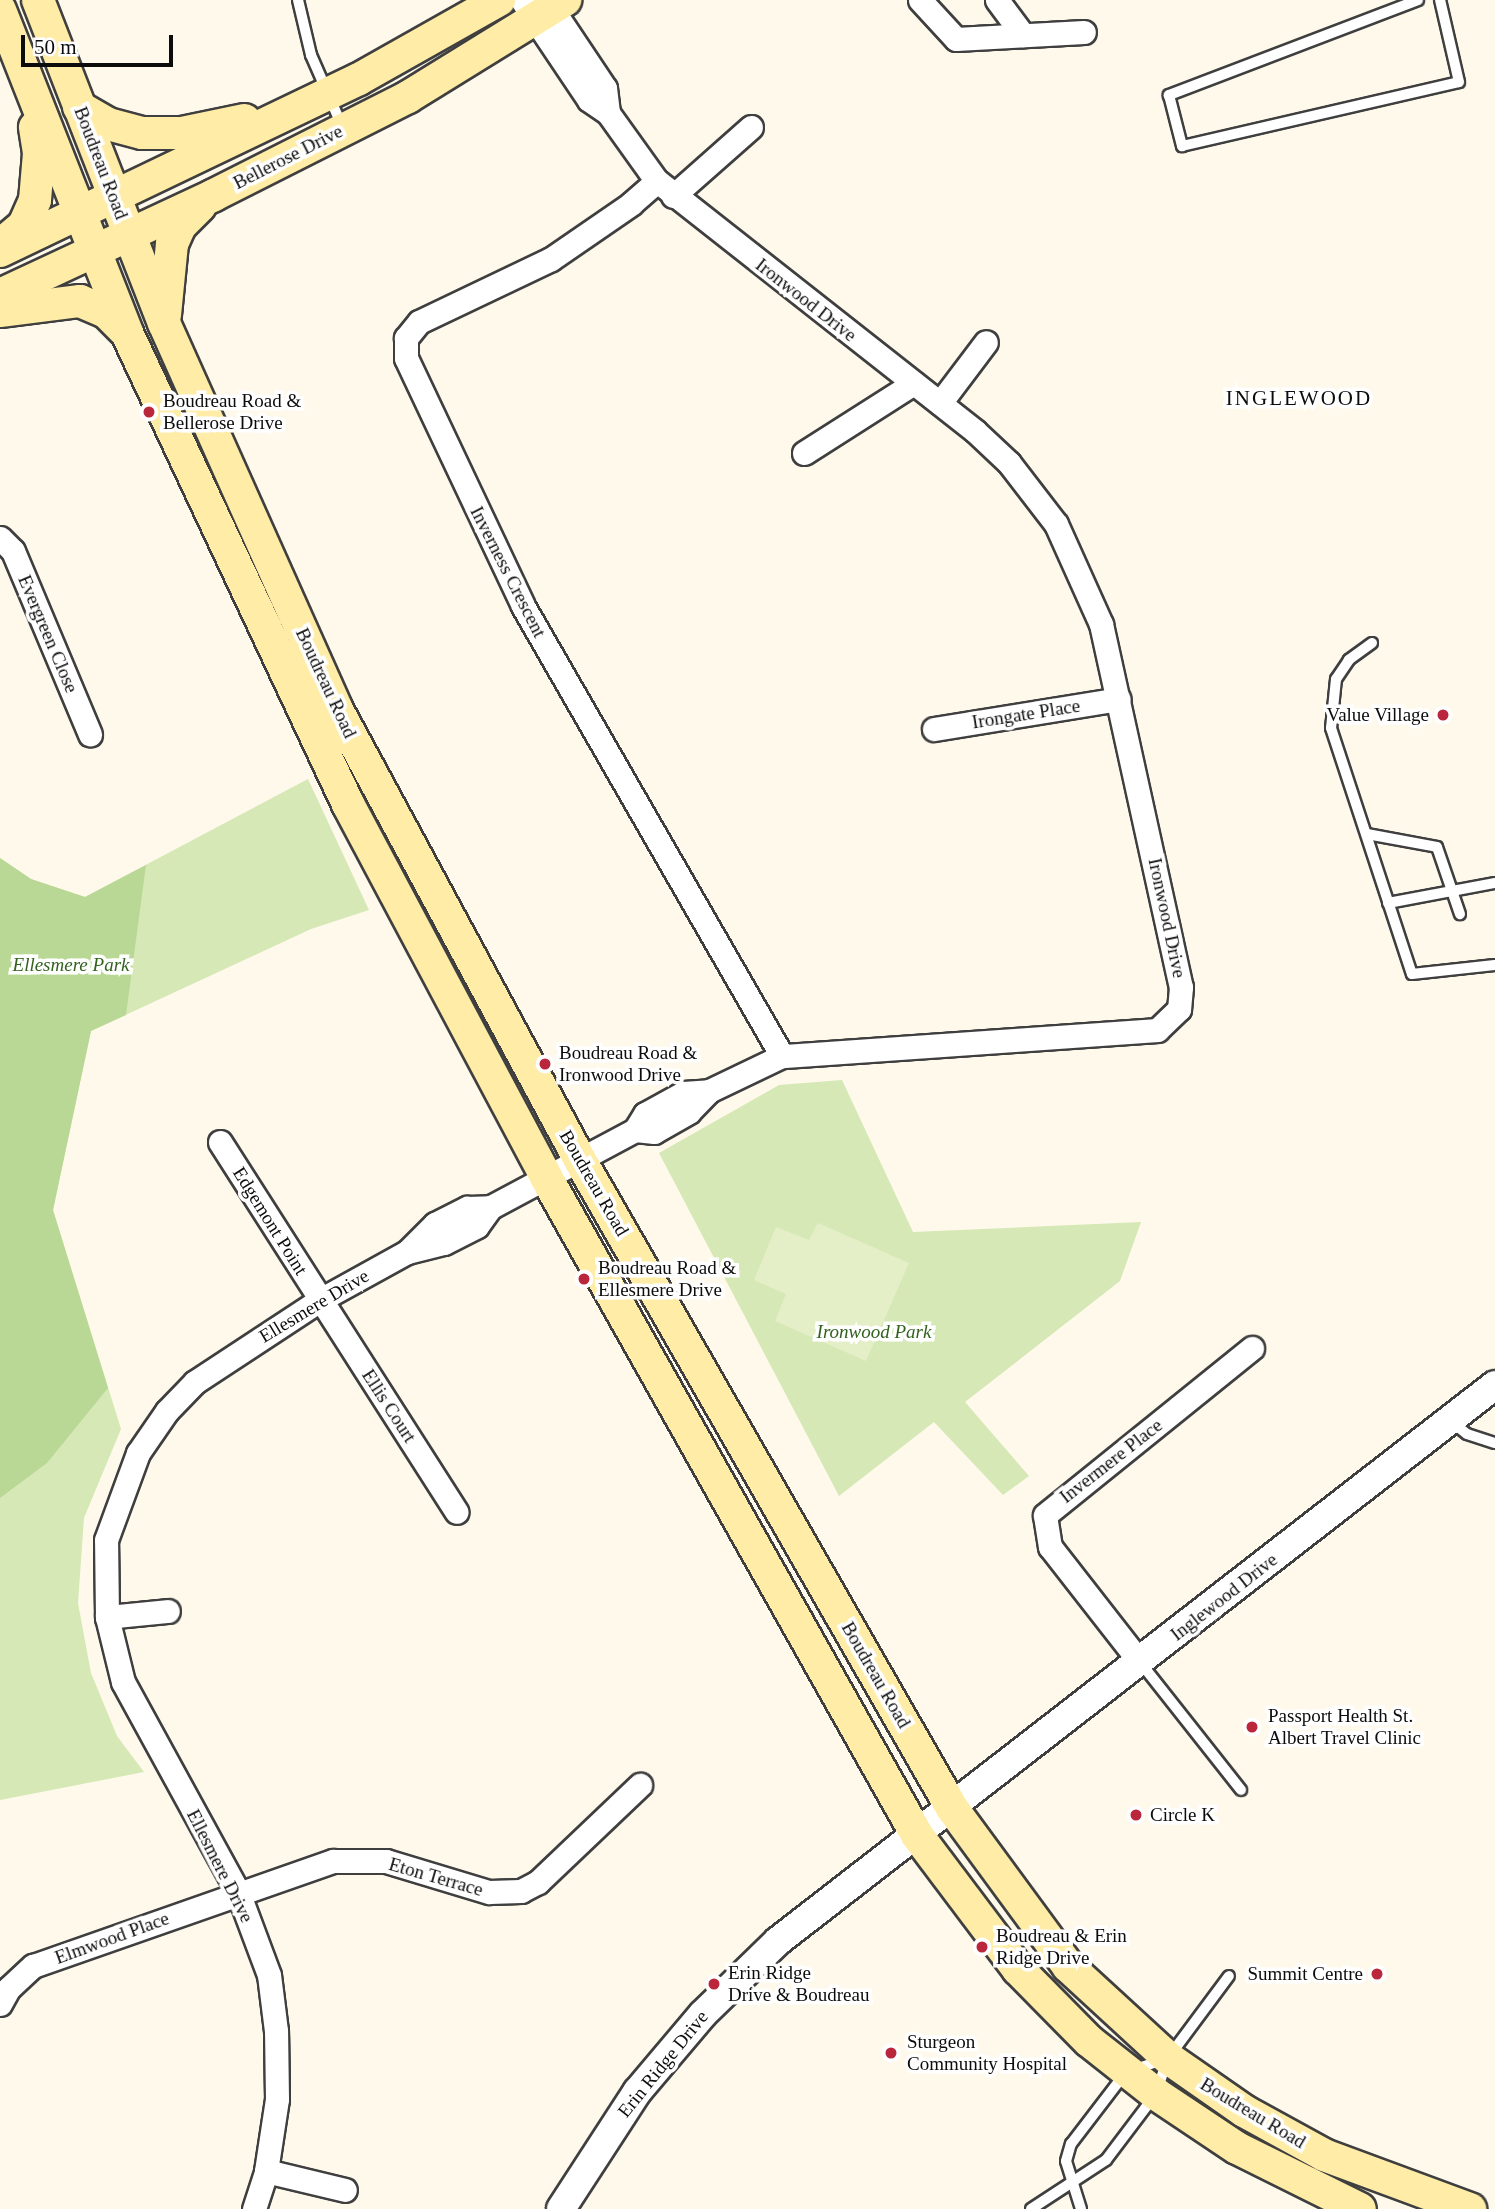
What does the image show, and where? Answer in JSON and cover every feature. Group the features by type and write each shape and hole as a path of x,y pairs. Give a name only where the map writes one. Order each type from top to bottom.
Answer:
{"main road":[{"name":"Boudreau Road","path":"38,0 164,323 336,708 580,1160 952,1808 1068,1966 1168,2058 1244,2111 1324,2155 1470,2209"},
{"name":"Bellerose Drive","path":"0,251 320,99 499,0"},
{"name":"Bellerose Drive","path":"0,295 214,195 443,77 544,6"},
{"name":"Boudreau Road","path":"0,9 127,333 348,804 546,1177 917,1835 1018,1969 1126,2072 1237,2148 1357,2208"},
{"path":"0,245 24,225 35,201 39,153 28,85"},
{"path":"79,107 130,131 160,133 208,129 320,99"},
{"path":"164,323 172,244 185,219 214,195"},
{"path":"0,311 80,301 106,312 127,333"}],"street":[{"path":"920,0 956,39 1084,32"},
{"path":"997,0 1023,35"},
{"name":"Ironwood Drive","path":"544,6 589,100 608,113 665,188 940,403 1009,463 1056,524 1101,624 1181,987 1174,1017 1157,1030 782,1056 709,1091 689,1112 654,1132 635,1130 546,1177"},
{"path":"665,188 751,127"},
{"name":"Inverness Crescent","path":"665,188 631,204 551,259 419,322 406,338 406,358 523,606 782,1056"},
{"path":"940,403 986,342"},
{"path":"804,453 914,383"},
{"name":"Evergreen Close","path":"0,538 13,551 90,734"},
{"name":"Irongate Place","path":"934,729 1119,699"},
{"name":"Edgemont Point","path":"220,1142 320,1300"},
{"name":"Ellesmere Drive","path":"254,2209 266,2171 277,2099 274,2002 259,1946 238,1892 133,1704 116,1660 107,1617 106,1540 128,1472 148,1437 181,1396 210,1370 320,1300 407,1252 444,1243 477,1226 491,1206 546,1177"},
{"name":"Ellis Court","path":"320,1300 457,1512"},
{"name":"Invermere Place","path":"1140,1662 1050,1547 1045,1515 1252,1348"},
{"name":"Inglewood Drive","path":"952,1808 1495,1385"},
{"path":"107,1617 168,1611"},
{"name":"Eton Terrace","path":"238,1892 315,1866 365,1859 412,1867 479,1890 512,1894 538,1882 640,1785"},
{"name":"Erin Ridge Drive","path":"561,2209 637,2092 710,2006 779,1941 952,1808"},
{"name":"Elmwood Place","path":"0,2004 9,1988 33,1966 238,1892"},
{"path":"266,2171 345,2190"}],"lane":[{"path":"298,0 320,99 343,129"},
{"path":"1418,0 1169,95 1182,146 1459,82 1440,0"},
{"path":"1372,643 1349,660 1336,679 1331,728 1412,974 1495,965"},
{"path":"1367,834 1437,847 1460,914"},
{"path":"1388,904 1495,883"},
{"path":"1450,1420 1468,1434 1495,1443"},
{"path":"1140,1662 1241,1790"},
{"path":"1031,2209 1099,2168 1156,2094 1168,2058 1229,1976"},
{"path":"1080,2209 1071,2183 1067,2152 1126,2072 1168,2058"}],"green space":[{"name":"Ellesmere Park","path":"308,779 369,910 311,929 91,1031 53,1210 121,1429 84,1518 78,1603 91,1673 117,1736 144,1772 0,1800 0,858 31,879 85,897"},
{"path":"0,858 31,879 85,897 146,865 126,1015 91,1031 53,1210 108,1388 47,1463 0,1498"},
{"name":"Ironwood Park","path":"842,1080 913,1232 1141,1222 1120,1281 965,1402 1029,1476 1003,1495 934,1422 839,1496 659,1153 779,1085"},
{"path":"818,1223 909,1263 866,1361 775,1321 786,1294 754,1280 776,1227 809,1240"}],"place":[{"name":"Boudreau Road & Bellerose Drive","path":"149,412"},
{"name":"Value Village","path":"1443,715"},
{"name":"Boudreau Road & Ironwood Drive","path":"545,1064"},
{"name":"Boudreau Road & Ellesmere Drive","path":"584,1279"},
{"name":"Passport Health St. Albert Travel Clinic","path":"1252,1727"},
{"name":"Circle K","path":"1136,1815"},
{"name":"Boudreau & Erin Ridge Drive","path":"982,1947"},
{"name":"Summit Centre","path":"1377,1974"},
{"name":"Erin Ridge Drive & Boudreau","path":"714,1984"},
{"name":"Sturgeon Community Hospital","path":"891,2053"}],"district":[{"name":"INGLEWOOD","path":"1299,398"}]}
